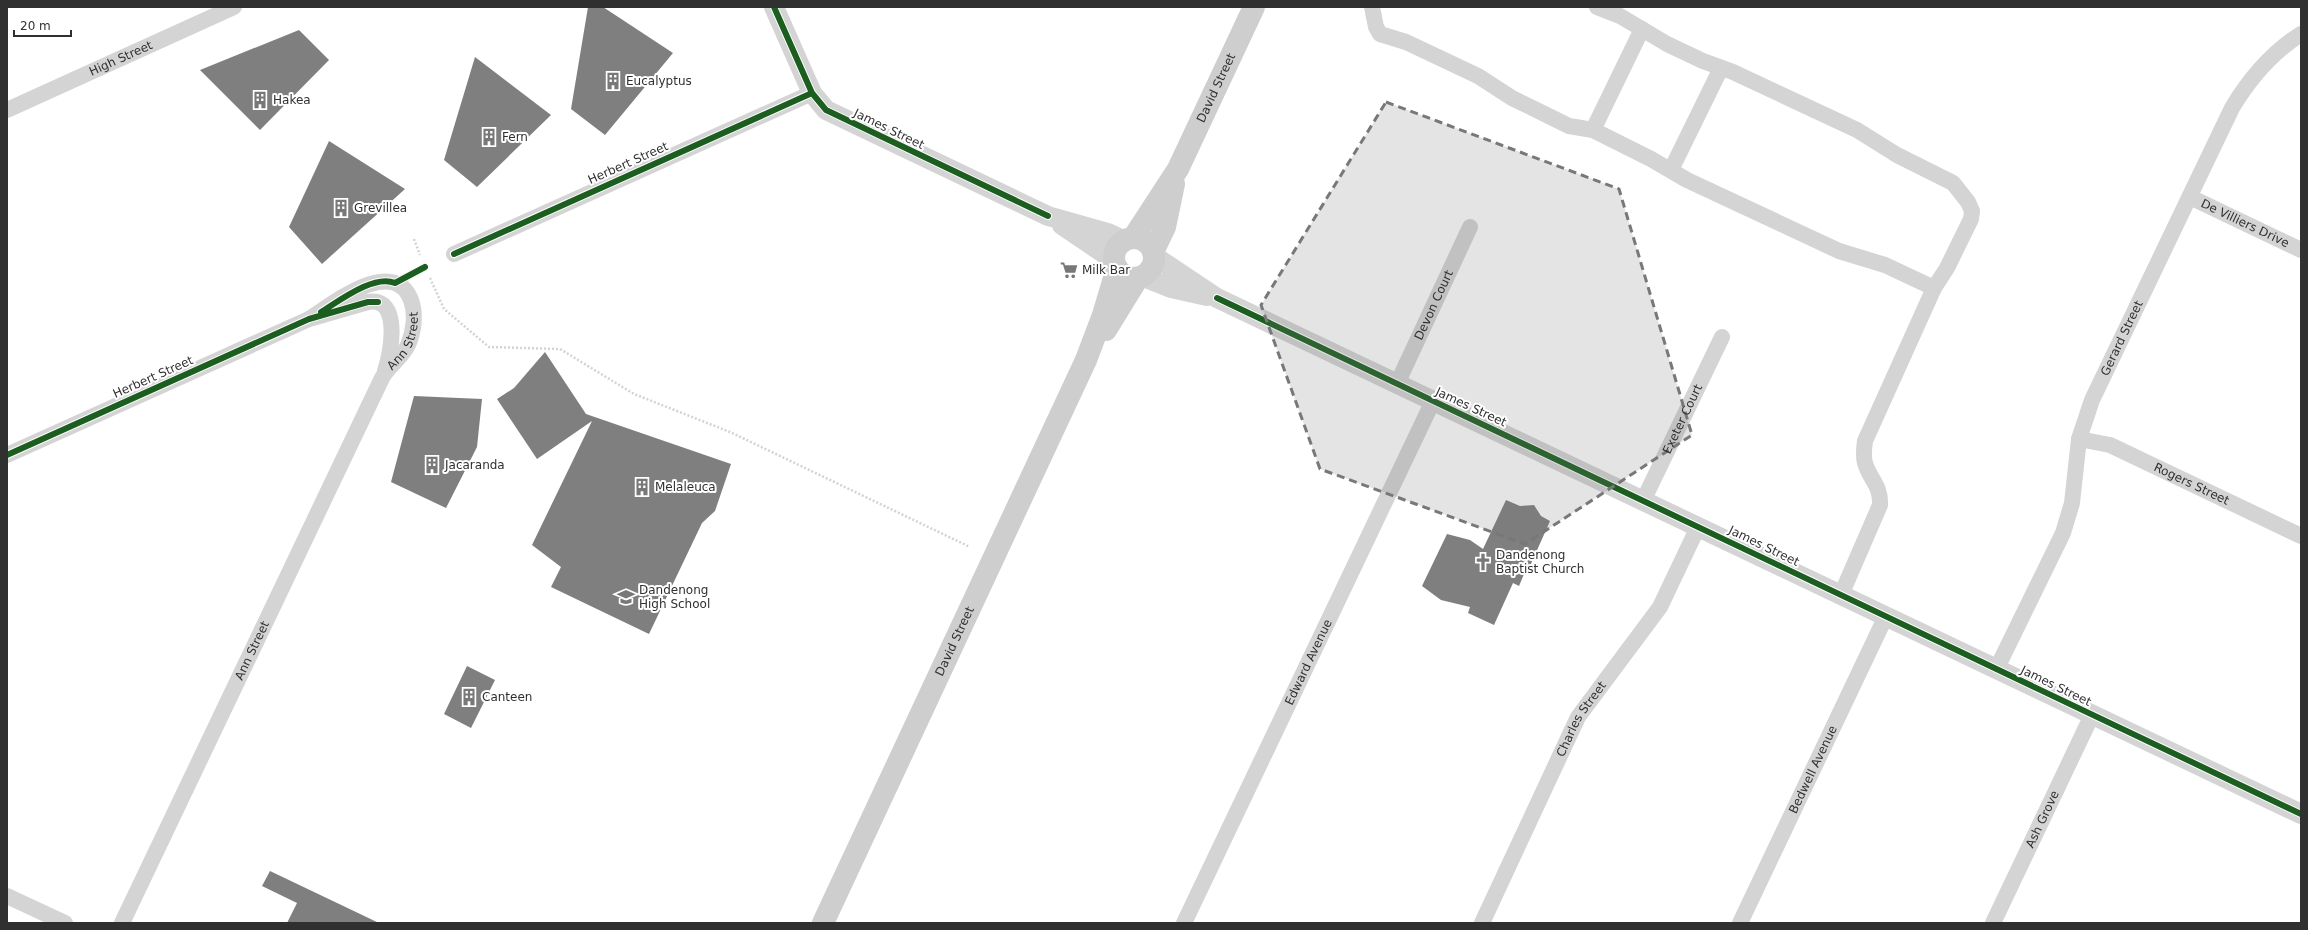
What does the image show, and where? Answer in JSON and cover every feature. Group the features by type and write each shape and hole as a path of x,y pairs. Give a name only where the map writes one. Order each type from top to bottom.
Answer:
{"main road":[{"name":"David Street","path":"1129,240 1178,169 1254,7"},
{"name":"David Street","path":"1153,254 1164,227 1178,169"},
{"path":"1129,240 1145,242 1153,254 1151,268 1140,277 1126,276 1116,265 1116,249 1129,240"},
{"name":"David Street","path":"823,923 1086,360 1103,315 1116,265"},
{"name":"David Street","path":"1086,360 1140,277"}],"street":[{"name":"High Street","path":"7,110 234,7"},
{"name":"James Street","path":"774,7 812,93 826,110 1048,216 1129,240"},
{"path":"1372,7 1376,28 1380,34 1406,42 1478,76 1512,98 1569,126 1593,130 1671,170 1687,180 1839,251 1885,265 1934,288"},
{"path":"1597,7 1620,16 1666,44 1857,130 1897,155 1954,183 1961,190 1972,211 1971,219 1947,268 1934,288 1865,440 1865,464 1876,483 1880,494 1880,506 1841,595"},
{"path":"1593,130 1642,29"},
{"name":"Gerard Street","path":"1996,670 2063,533 2072,503 2079,439 2092,400 2232,108 2245,86 2275,54 2301,34"},
{"path":"1671,170 1721,68"},
{"name":"Herbert Street","path":"454,254 812,93"},
{"name":"De Villiers Drive","path":"2190,197 2301,250"},
{"name":"James Street","path":"1048,216 1116,265"},
{"name":"Devon Court","path":"1397,384 1470,227"},
{"name":"James Street","path":"1153,254 1217,298 2301,814"},
{"name":"James Street","path":"1140,277 1171,288 1217,298"},
{"name":"Herbert Street","path":"7,455 309,319 350,294 372,283 386,280 395,283"},
{"path":"378,302 395,283"},
{"name":"Ann Street","path":"122,923 382,378 388,367 406,350 413,323 414,309 411,300 404,289 395,283"},
{"name":"Herbert Street","path":"309,319 368,302 378,302"},
{"name":"Ann Street","path":"378,302 389,314 392,328 390,353 382,378"},
{"name":"Exeter Court","path":"1643,501 1722,337"},
{"name":"Edward Avenue","path":"1184,923 1433,401"},
{"name":"Rogers Street","path":"2079,439 2110,445 2301,536"},
{"name":"Charles Street","path":"1482,923 1578,717 1660,606 1698,526"},
{"name":"Bedwell Avenue","path":"1740,923 1886,616"},
{"name":"Ash Grove","path":"1993,923 2092,715"},
{"path":"7,896 65,923"}],"lane":[{"path":"395,283 425,267"}],"path":[{"path":"444,309 489,347 560,349 634,394 730,432 970,547"}],"highlighted area":[{"path":"1386,102 1619,189 1692,435 1525,544 1320,469 1261,305"}],"building":[{"name":"Eucalyptus","path":"588,7 603,7 673,53 605,135 571,109"},
{"name":"Hakea","path":"299,30 329,60 260,130 200,70"},
{"name":"Fern","path":"475,57 551,115 477,187 444,160"},
{"name":"Grevillea","path":"329,141 405,189 322,264 289,227"},
{"name":"Melaleuca","path":"545,352 586,414 731,464 715,511 702,523 649,634 551,587 561,567 532,545 592,421 537,459 497,399 514,388"},
{"name":"Jacaranda","path":"414,396 482,399 477,447 446,508 391,482"},
{"name":"Dandenong Baptist Church","path":"1506,500 1520,506 1534,505 1541,516 1550,521 1526,575 1524,574 1519,586 1513,583 1494,625 1468,613 1470,607 1441,600 1422,586 1447,534 1470,540 1483,549"},
{"name":"Canteen","path":"467,666 495,680 471,728 444,714"},
{"path":"270,871 379,923 287,923 297,903 262,886"}],"cycle path":[{"path":"774,7 812,93 826,110 1048,216"},
{"path":"454,254 812,93"},
{"path":"321,312 367,285 387,281 395,283 425,267"},
{"path":"1217,298 2301,814"},
{"path":"7,455 309,319 368,302 378,302"}],"place":[{"name":"Eucalyptus","path":"613,81"},
{"name":"Hakea","path":"260,100"},
{"name":"Fern","path":"489,137"},
{"name":"Grevillea","path":"341,208"},
{"name":"Milk Bar","path":"1069,270"},
{"name":"Jacaranda","path":"432,465"},
{"name":"Melaleuca","path":"642,487"},
{"name":"Dandenong Baptist Church","path":"1483,562"},
{"name":"Dandenong High School","path":"626,597"},
{"name":"Canteen","path":"469,697"}]}
